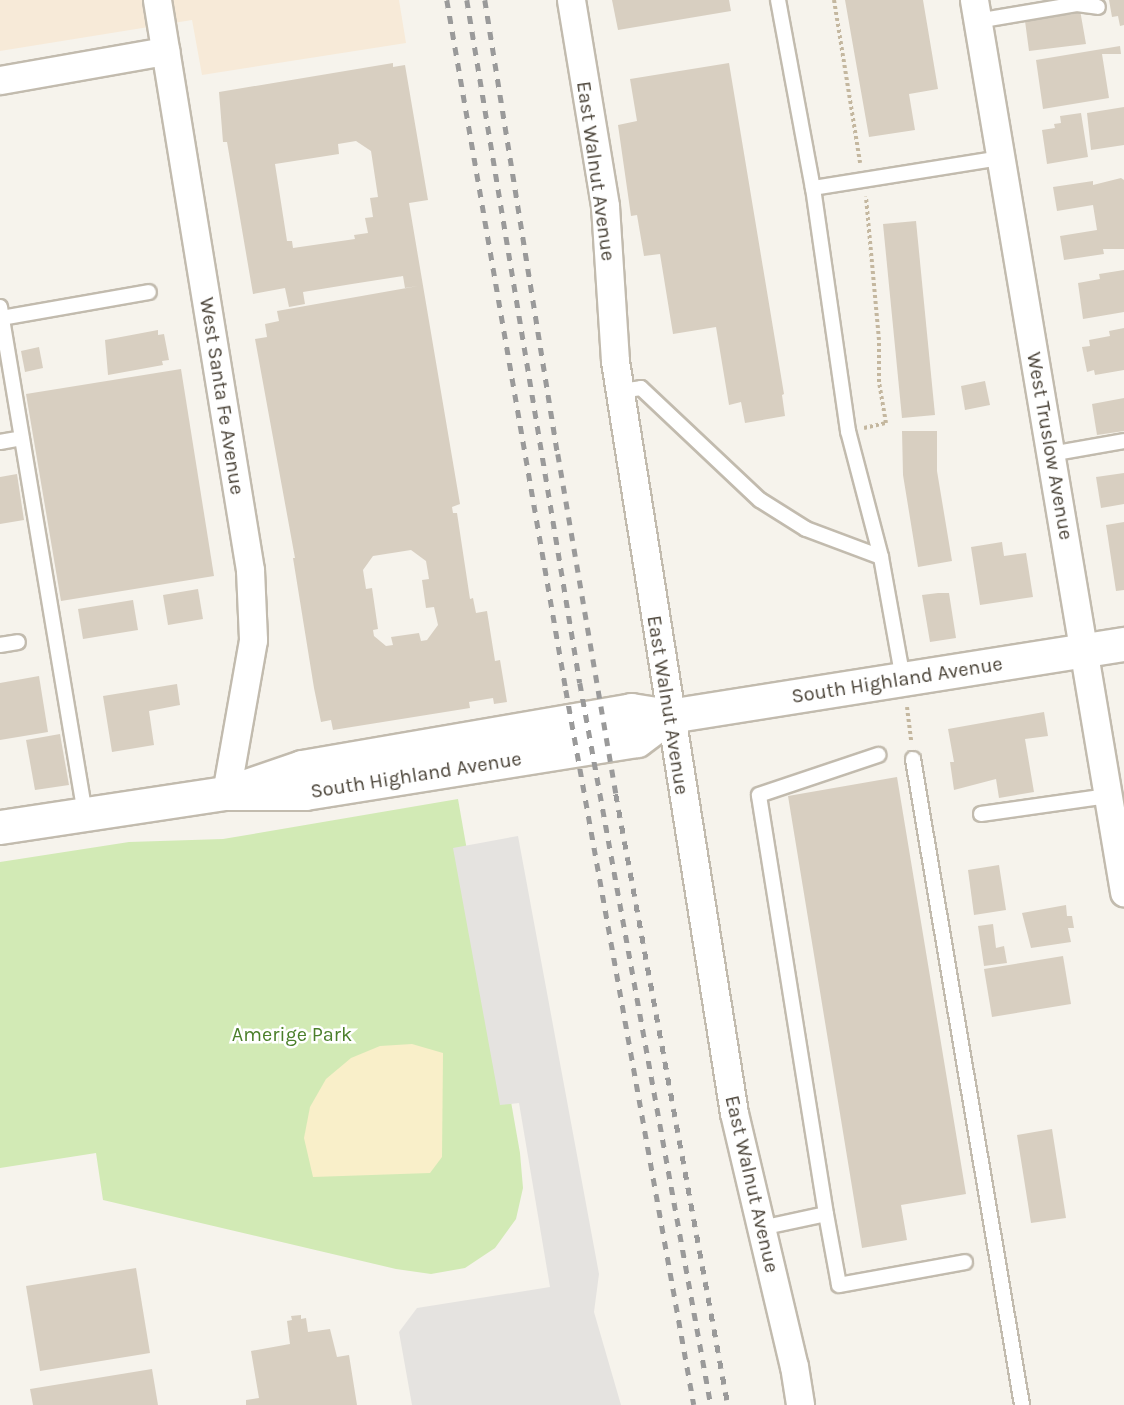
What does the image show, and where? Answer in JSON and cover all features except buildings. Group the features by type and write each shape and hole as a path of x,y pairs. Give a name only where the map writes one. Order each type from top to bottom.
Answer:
{"street":[{"name":"West Santa Fe Avenue","path":"157,0 250,570 253,640 226,793"},
{"name":"East Walnut Avenue","path":"571,0 604,206 615,362 669,716 734,1113 794,1366 800,1405"},
{"name":"West Truslow Avenue","path":"976,10 1124,892"},
{"path":"0,80 165,51"},
{"name":"South Highland Avenue","path":"0,827 226,793 302,767 631,710 669,716 1124,644"}],"lane":[{"path":"778,0 813,188 848,431 881,557 903,679"},
{"path":"976,10 1077,4 1098,7"},
{"path":"813,188 1001,158"},
{"path":"85,814 1,313 149,292"},
{"path":"620,391 641,388 760,500 806,529 881,557"},
{"path":"0,442 22,438"},
{"path":"1051,454 1124,441"},
{"path":"0,645 18,642"},
{"path":"878,754 759,795 826,1214 840,1285 965,1262"},
{"path":"913,759 1022,1405"},
{"path":"981,814 1108,796"},
{"path":"761,1228 826,1214"}],"path":[{"path":"834,0 869,214 873,299 879,340 879,382 886,423 848,431"}],"shaded area":[{"path":"0,0 399,0 406,43 202,75 192,20 0,51"},
{"path":"518,836 599,1274 594,1312 621,1405 412,1405 399,1332 417,1308 550,1287 519,1103 500,1105 453,848"}],"green space":[{"name":"Amerige Park","path":"458,799 520,1153 523,1188 516,1219 495,1248 465,1268 431,1274 396,1269 103,1200 96,1153 0,1168 0,862 129,842 223,839"}],"sand":[{"path":"412,1044 443,1053 442,1157 430,1173 313,1177 304,1138 310,1107 326,1079 351,1058 380,1046"}],"railway":[{"path":"447,0 566,690 694,1405"},
{"path":"467,0 580,683 711,1405"},
{"path":"485,0 558,454 616,794 728,1405"}]}
